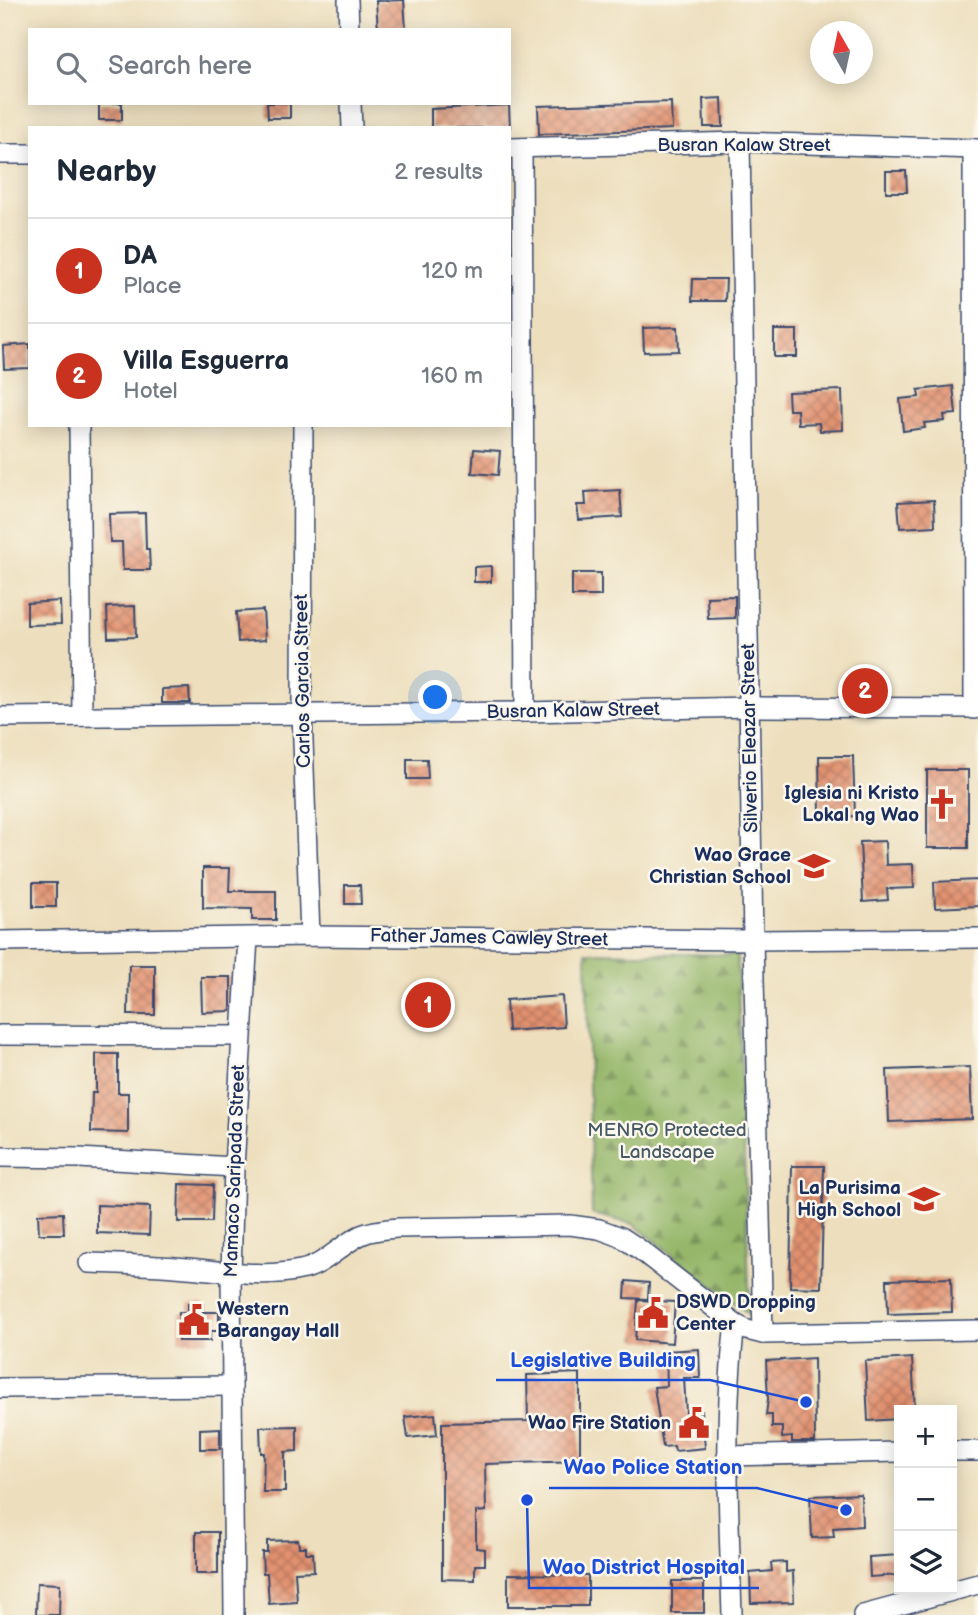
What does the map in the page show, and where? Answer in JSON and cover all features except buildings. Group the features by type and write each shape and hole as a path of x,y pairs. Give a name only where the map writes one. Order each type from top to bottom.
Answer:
{"street":[{"path":"348,0 349,28"},
{"path":"351,105 352,126"},
{"name":"Busran Kalaw Street","path":"516,148 740,142 975,149"},
{"name":"Silverio Eleazar Street","path":"740,142 753,940 763,1334"},
{"path":"516,148 525,712"},
{"path":"975,149 976,709"},
{"path":"0,155 28,154"},
{"path":"79,427 82,716"},
{"name":"Carlos Garcia Street","path":"303,427 302,713 310,936"},
{"name":"Busran Kalaw Street","path":"0,717 750,707 976,709"},
{"name":"Father James Cawley Street","path":"0,940 310,936 753,940 978,938"},
{"name":"Mamaco Saripada Street","path":"234,1615 231,1273 240,1035 248,938"},
{"path":"0,1035 240,1035"},
{"path":"0,1157 79,1158 234,1167"},
{"path":"89,1263 231,1273 289,1272 318,1264 362,1235 378,1230 570,1225 598,1229 621,1237 735,1324 747,1330 763,1334 978,1330"},
{"path":"732,1615 727,1456 728,1380 735,1324"},
{"path":"0,1388 232,1386"},
{"path":"957,1451 978,1451"},
{"path":"727,1456 894,1452"},
{"path":"863,1615 978,1584"}],"green space":[{"name":"MENRO Protected Landscape","path":"586,952 737,955 750,1315 633,1224 592,1214"}],"place":[{"name":"Villa Esguerra","path":"865,691"},
{"name":"Iglesia ni Kristo Lokal ng Wao","path":"942,804"},
{"name":"Wao Grace Christian School","path":"814,866"},
{"name":"DA","path":"428,1005"},
{"name":"La Purisima High School","path":"924,1199"},
{"name":"DSWD Dropping Center","path":"653,1313"},
{"name":"Western Barangay Hall","path":"194,1320"},
{"name":"Legislative Building","path":"806,1402"},
{"name":"Wao Fire Station","path":"694,1423"},
{"name":"Wao District Hospital","path":"527,1500"},
{"name":"Wao Police Station","path":"846,1510"}]}
